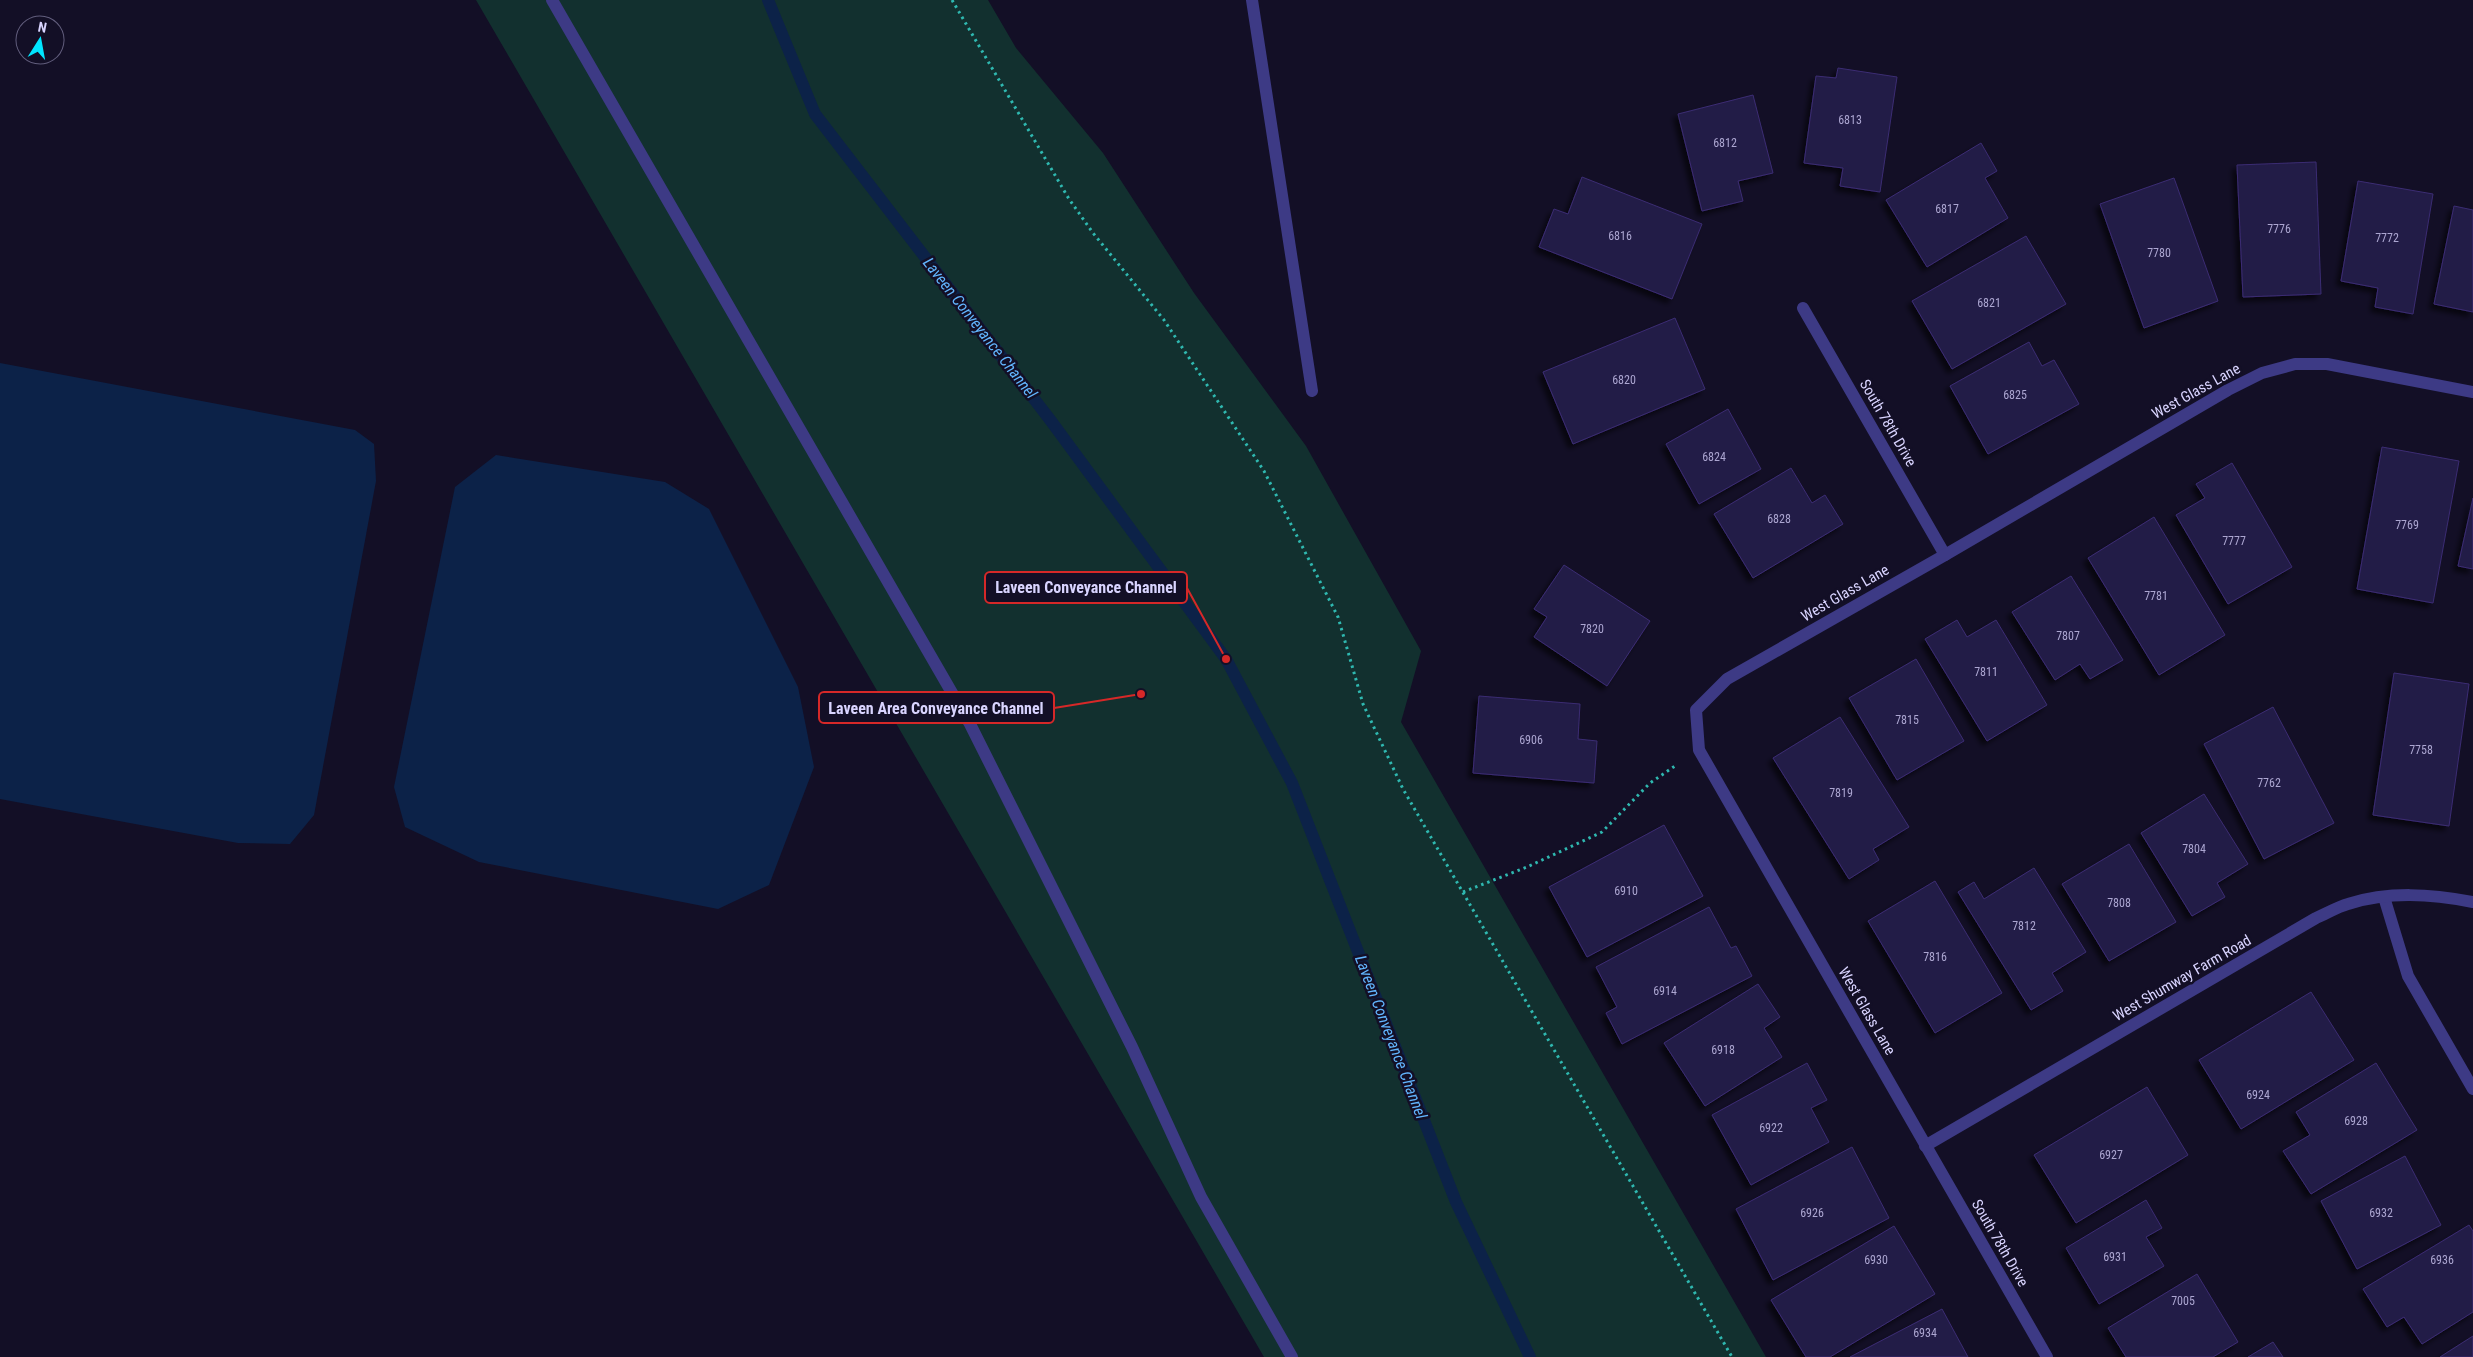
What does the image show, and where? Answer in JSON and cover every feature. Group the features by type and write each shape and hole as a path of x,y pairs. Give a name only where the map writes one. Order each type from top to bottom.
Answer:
{"street":[{"path":"552,0 970,724 1132,1047 1201,1197 1292,1357"},
{"path":"1252,0 1312,391"},
{"name":"South 78th Drive","path":"1802,308 1945,555"},
{"name":"West Glass Lane","path":"1925,1146 1699,750 1696,710 1727,678 1945,555 2228,390 2262,373 2295,364 2327,364 2473,392"},
{"name":"West Shumway Farm Road","path":"1925,1146 2316,918 2347,904 2384,896 2414,894 2473,902"},
{"path":"2384,896 2408,976 2473,1089"},
{"name":"South 78th Drive","path":"1925,1146 2047,1357"}],"path":[{"path":"952,0 1069,199 1093,233 1164,320 1264,471 1338,617 1363,704 1403,788 1732,1357"},
{"path":"1463,892 1527,867 1602,832 1650,784 1699,750"}],"green space":[{"path":"476,0 988,0 1016,48 1103,153 1194,293 1306,446 1421,651 1401,722 1766,1357 1264,1357"}],"water":[{"path":"0,363 355,430 374,444 376,481 314,815 290,844 238,843 0,799"},
{"path":"496,455 665,482 709,509 798,687 814,767 769,885 718,909 479,862 405,827 394,787 455,487"}],"building":[{"path":"1838,68 1897,77 1880,192 1840,186 1843,168 1804,163 1816,76 1836,78"},
{"path":"1753,95 1773,173 1738,181 1743,201 1702,211 1678,114"},
{"path":"1981,143 1997,171 1985,178 2008,218 1927,267 1886,200"},
{"path":"2316,162 2321,294 2243,297 2237,165"},
{"path":"1582,177 1702,224 1672,299 1539,247 1554,209 1568,214"},
{"path":"2174,178 2218,301 2144,328 2100,204"},
{"path":"2358,181 2433,194 2413,314 2375,307 2378,288 2341,281"},
{"path":"2454,206 2473,210 2473,312 2434,304"},
{"path":"2026,236 2066,304 1952,369 1912,301"},
{"path":"1675,318 1705,389 1573,444 1543,372"},
{"path":"2029,342 2042,366 2054,360 2079,404 1988,454 1950,386"},
{"path":"1728,409 1761,469 1699,504 1666,444"},
{"path":"2382,447 2459,461 2433,603 2357,589"},
{"path":"2232,463 2292,567 2228,604 2176,515 2205,498 2196,484"},
{"path":"1791,468 1812,503 1825,495 1843,524 1753,578 1714,514"},
{"path":"2473,498 2473,569 2458,566"},
{"path":"2154,517 2225,635 2159,675 2088,558"},
{"path":"1564,565 1650,621 1607,686 1534,637 1547,617 1534,609"},
{"path":"2071,576 2123,660 2090,679 2080,664 2055,680 2012,612"},
{"path":"1957,620 1967,637 1996,620 2047,705 1987,741 1925,639"},
{"path":"1916,659 1964,741 1897,780 1849,698"},
{"path":"2394,673 2469,684 2449,826 2373,815"},
{"path":"1479,696 1580,704 1578,739 1597,741 1594,783 1473,773"},
{"path":"2273,707 2334,823 2264,859 2204,744"},
{"path":"1840,717 1909,827 1873,849 1879,860 1849,879 1773,758"},
{"path":"2204,794 2248,864 2217,883 2225,897 2192,916 2141,833"},
{"path":"1664,825 1703,896 1587,957 1549,887"},
{"path":"2129,844 2176,922 2109,961 2062,884"},
{"path":"2034,868 2086,952 2052,973 2063,991 2031,1010 1958,892 1974,882 1984,899"},
{"path":"1935,881 2002,993 1935,1033 1868,921"},
{"path":"1709,907 1731,948 1736,946 1752,976 1622,1044 1606,1013 1617,1007 1596,967"},
{"path":"1758,984 1780,1017 1764,1028 1782,1057 1705,1106 1664,1043"},
{"path":"2311,992 2354,1060 2241,1129 2199,1060"},
{"path":"1807,1063 1827,1100 1811,1108 1829,1142 1751,1185 1712,1115"},
{"path":"2376,1063 2417,1130 2311,1194 2283,1151 2310,1135 2296,1112"},
{"path":"2147,1087 2188,1155 2076,1223 2034,1155"},
{"path":"1852,1147 1889,1218 1773,1280 1736,1209"},
{"path":"2405,1156 2441,1225 2357,1269 2321,1201"},
{"path":"2146,1200 2162,1228 2146,1237 2164,1266 2099,1304 2066,1248"},
{"path":"2469,1225 2473,1231 2473,1312 2422,1344 2404,1317 2387,1327 2363,1289"},
{"path":"1894,1226 1935,1294 1830,1357 1806,1357 1771,1300"},
{"path":"2197,1274 2238,1342 2213,1357 2126,1357 2108,1328"},
{"path":"1942,1309 1968,1357 1850,1357"},
{"path":"2473,1336 2473,1357 2440,1357"},
{"path":"2273,1342 2283,1357 2248,1357"}],"waterway":[{"name":"Laveen Conveyance Channel","path":"768,0 815,114 1051,421 1226,659 1292,783 1456,1202 1530,1357"}],"place":[{"name":"Laveen Conveyance Channel","path":"1226,659"},
{"name":"Laveen Area Conveyance Channel","path":"1141,694"}]}
